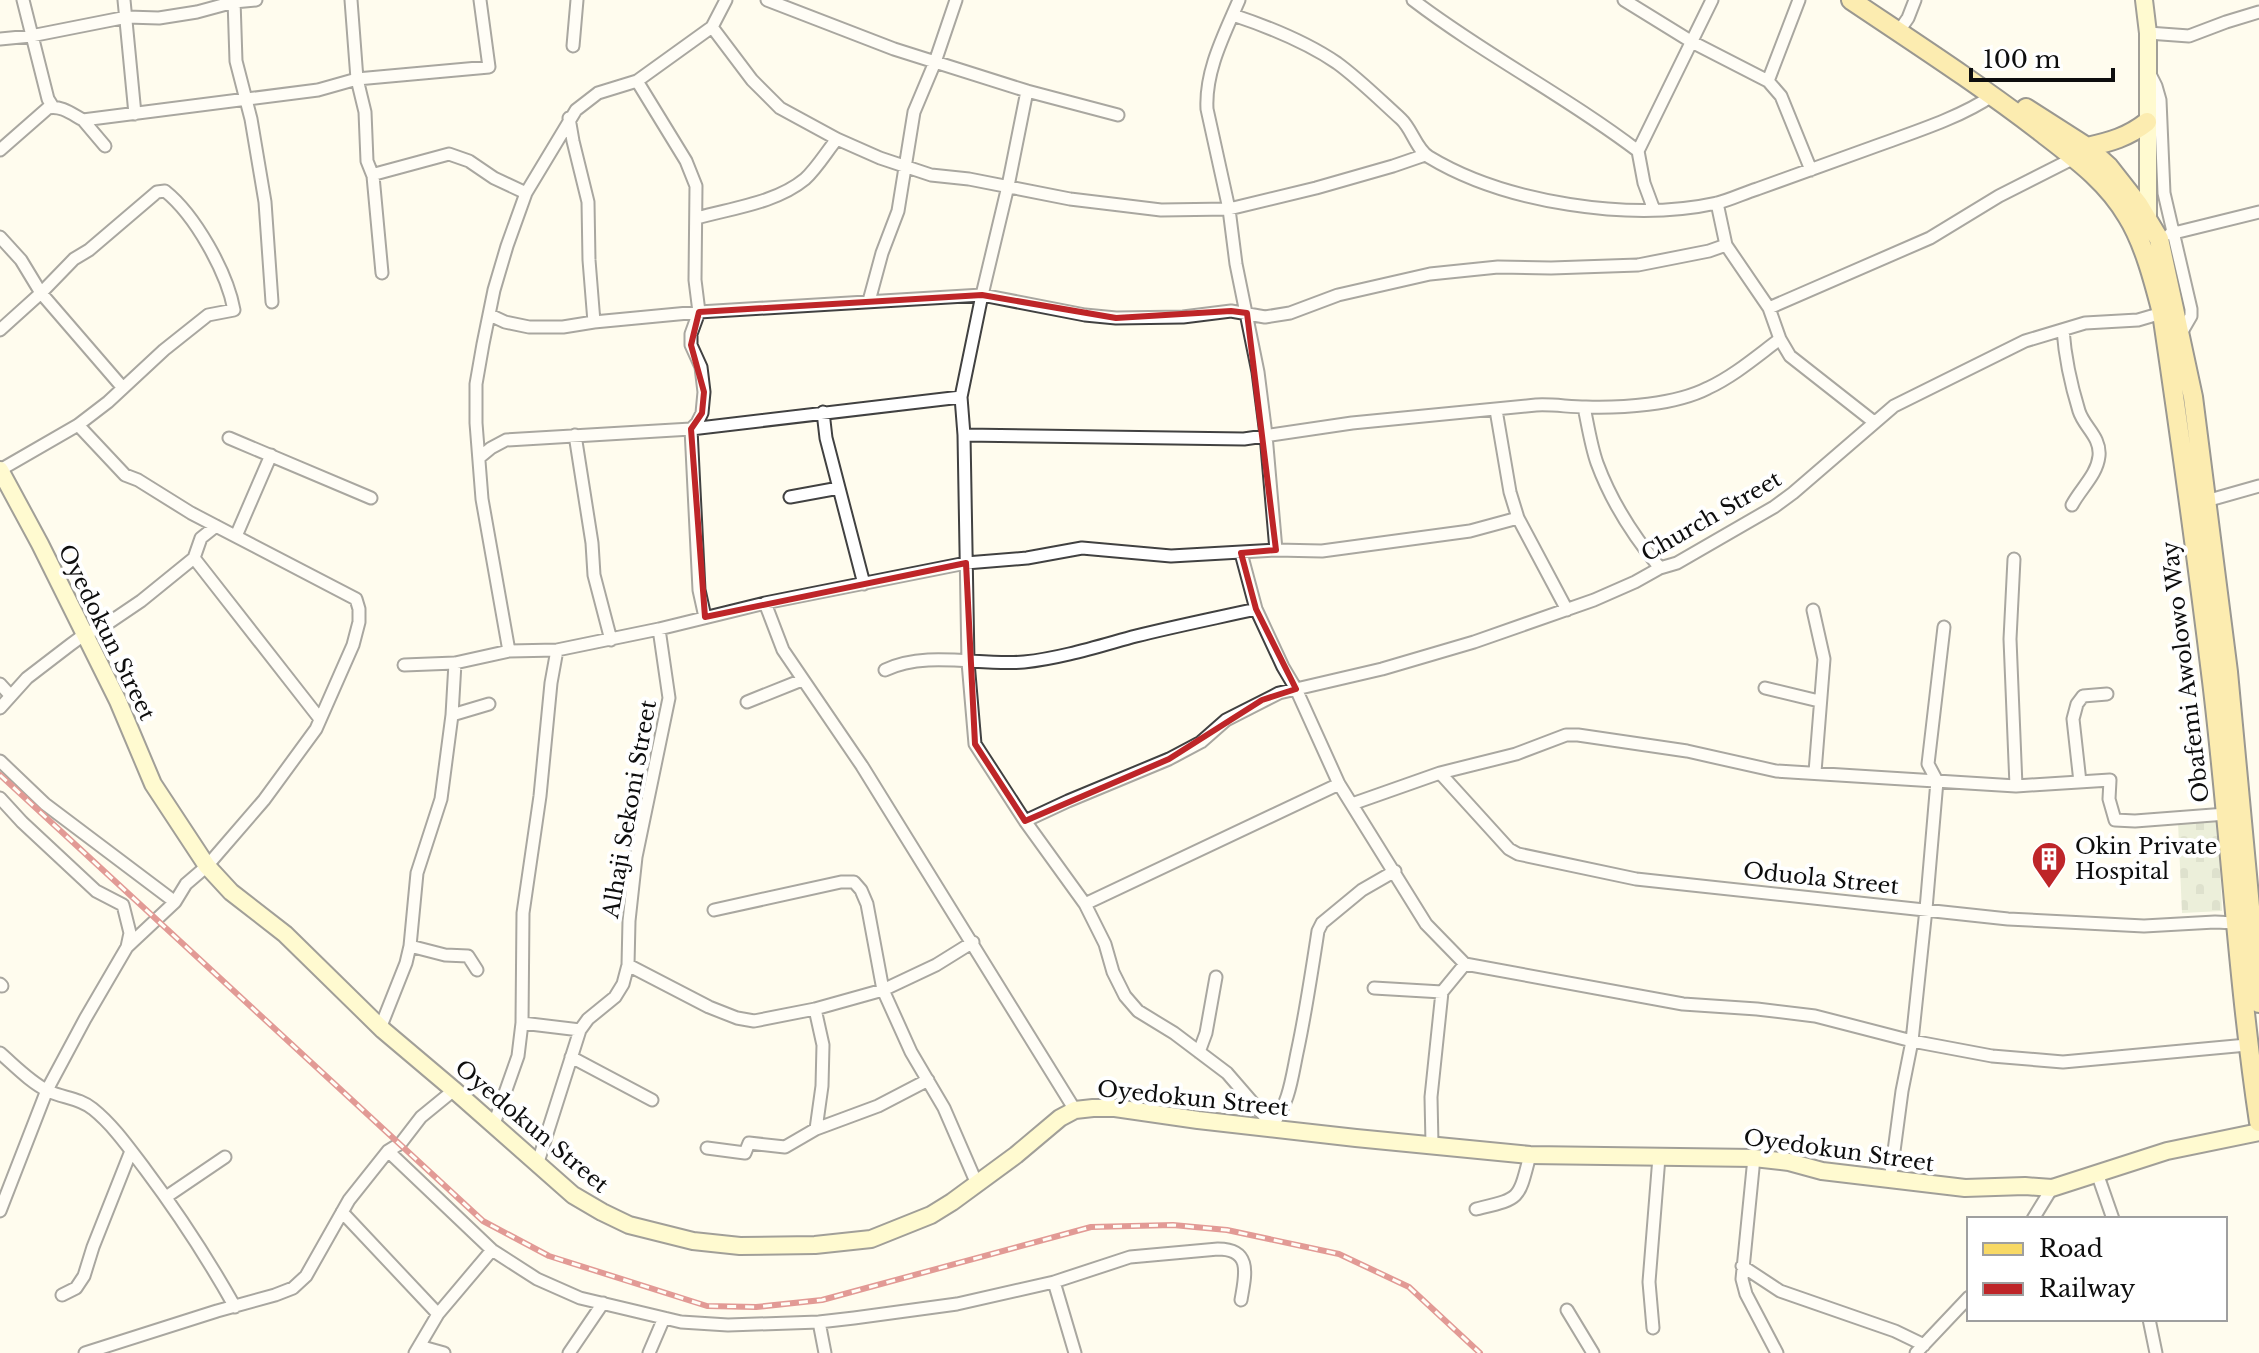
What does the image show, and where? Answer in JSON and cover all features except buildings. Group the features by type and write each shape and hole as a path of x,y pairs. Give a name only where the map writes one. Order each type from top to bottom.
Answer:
{"main road":[{"path":"1851,0 2080,152"},
{"path":"1858,0 2080,152"},
{"path":"2080,152 2120,139 2147,122"},
{"name":"Obafemi Awolowo Way","path":"2080,152 2117,176 2148,218 2166,236 2180,336 2247,1045 2259,1122"},
{"name":"Obafemi Awolowo Way","path":"2080,152 2130,220 2148,263 2184,398 2206,501 2228,672 2259,1003"}],"street":[{"path":"23,0 48,99 53,107"},
{"path":"124,0 135,114"},
{"path":"0,39 127,17 159,18 197,12 234,1 256,0"},
{"path":"351,0 357,79 365,112 367,161 373,176 382,273"},
{"path":"83,120 318,90 357,79 489,67 480,0"},
{"path":"573,46 577,0"},
{"path":"509,651 482,499 476,423 476,384 494,290 507,246 526,193 576,110 598,93 637,81 712,27 726,0"},
{"path":"767,0 935,62 1118,115"},
{"path":"869,301 898,211 914,112 956,0"},
{"path":"1239,0 1208,79 1207,109 1229,209 1236,264 1258,372 1276,550"},
{"path":"1413,0 1453,30 1601,123 1638,151"},
{"path":"1624,0 1692,42 1768,81 1781,96 1811,170"},
{"path":"1654,210 1644,183 1638,151 1712,0"},
{"path":"1768,81 1799,0"},
{"path":"1901,28 1915,0"},
{"path":"2144,0 2148,33 2148,218"},
{"path":"234,1 236,61 254,132 265,202 272,302"},
{"path":"2148,33 2189,36 2259,12"},
{"path":"1233,15 1298,40 1337,64 1405,122 1425,155 1480,181 1517,193 1599,210 1654,210 1717,203 1978,105 1993,95"},
{"path":"712,27 752,80 780,108 837,139 931,175 969,179 1070,199 1161,210 1229,209 1316,188 1425,155"},
{"path":"2148,69 2160,100 2166,236 2259,212"},
{"path":"637,81 692,173 696,186 695,280 699,312 691,334 691,345 701,367 704,392 702,413 691,429 699,590 705,617"},
{"path":"1027,91 961,397 968,662 975,744 1025,821 1085,904 1125,996 1138,1011 1174,1033 1227,1073 1278,1127"},
{"path":"0,150 53,107 83,120 105,146"},
{"path":"569,118 588,202 594,322"},
{"path":"697,218 787,191 806,178 837,139"},
{"path":"1769,308 1930,238 2080,152"},
{"path":"373,176 449,154 469,161 494,178 526,193"},
{"path":"0,330 74,259 89,250 157,192 168,193 176,201 208,244 234,310 208,315 78,425 0,470"},
{"path":"1717,203 1726,245 1769,308 1790,356 1874,422"},
{"path":"0,237 21,260 41,293 123,388"},
{"path":"490,315 529,327 563,327 699,312 982,295 1116,318 1183,317 1231,311 1265,317 1290,313 1338,295 1430,274 1498,267 1638,265 1726,245"},
{"name":"Church Street","path":"1025,821 1169,759 1201,742 1226,720 1279,693 1428,657 1567,610 1635,582 1660,568 1677,563 1774,507 1894,406 1967,368 2025,341 2085,323 2138,320 2162,313"},
{"path":"2063,330 2064,351 2080,414 2096,437 2099,448 2095,473 2072,505"},
{"path":"964,435 1244,439 1352,423 1536,405 1633,405 1705,390 1780,339"},
{"path":"480,457 506,440 691,429 961,397"},
{"path":"1584,407 1597,462 1643,548 1660,568"},
{"path":"1496,410 1510,492 1518,518 1567,610"},
{"path":"823,412 826,438 864,584"},
{"path":"0,1211 47,1090 127,947 175,902 186,884 207,866 264,800 316,729 353,645 359,622 356,599 125,475 78,425"},
{"path":"575,435 589,518 594,575 611,640"},
{"path":"229,438 371,498"},
{"path":"236,536 271,455"},
{"name":"Oyedokun Street","path":"0,470 6,495 85,634 153,784 207,866 231,892 285,934 381,1026 573,1195 629,1225 693,1241 740,1246 815,1245 871,1239 931,1215 1075,1110 1115,1108 1530,1155 1754,1158 1890,1181 1965,1188 2052,1188 2167,1151 2259,1132"},
{"path":"2206,501 2259,486"},
{"path":"790,497 839,488"},
{"path":"404,665 455,663 509,651 557,650 765,603 966,563 1027,558 1082,548 1171,556 1276,550 1322,551 1470,531 1518,518"},
{"path":"0,708 27,678 85,634 107,624 141,601 194,558 201,538 216,526"},
{"path":"1241,553 1256,609 1339,784 1426,924 1465,964 1683,1004 1815,1016 1912,1041 1992,1056 2063,1062 2247,1045"},
{"path":"194,558 320,719"},
{"path":"2014,559 2010,639 2016,786"},
{"path":"765,603 783,650 862,766 1075,1110"},
{"path":"885,670 904,663 1022,662 1066,655 1256,609"},
{"path":"1813,610 1824,659 1815,772"},
{"path":"1890,1181 1912,1041 1926,909 1937,781 1928,764 1944,627"},
{"name":"Alhaji Sekoni Street","path":"538,1162 580,1030 588,1019 615,997 623,984 628,965 636,857 669,698 659,629"},
{"path":"494,1124 518,1056 522,1023 523,913 557,650"},
{"path":"381,1026 406,963 417,873 441,799 455,663"},
{"path":"747,702 802,680"},
{"path":"0,684 10,695"},
{"path":"1765,688 1819,701"},
{"path":"2080,782 2074,711 2083,696 2107,694"},
{"path":"452,715 489,704"},
{"path":"1352,804 1440,773 1516,754 1566,735 1687,751 1776,771 2016,786 2110,780 2109,799 2115,820 2226,814"},
{"path":"0,761 45,804 175,902"},
{"name":"Oduola Street","path":"1440,773 1509,849 1518,854 1636,879 2053,923 2144,926 2235,923"},
{"path":"1085,904 1339,784"},
{"path":"0,798 96,891 123,905 130,933 127,947"},
{"path":"1278,1127 1306,1009 1318,931 1322,923 1362,890 1395,871"},
{"path":"714,910 849,880 854,882 867,904 883,990 911,1052 944,1108 977,1184"},
{"path":"628,965 709,1007 754,1021 815,1009 883,990 936,965 973,942"},
{"path":"410,946 445,955 468,956 477,970"},
{"path":"1432,1144 1431,1097 1442,992 1465,964"},
{"path":"1199,1052 1206,1033 1216,977"},
{"path":"1374,988 1442,992"},
{"path":"815,1009 823,1045 822,1086 816,1129"},
{"path":"522,1023 580,1030"},
{"path":"0,1053 47,1090 84,1102 96,1111 166,1197 201,1248 235,1307"},
{"path":"571,1057 652,1100"},
{"path":"707,1148 745,1153 749,1143 785,1147 816,1129 878,1106 928,1080"},
{"path":"85,1353 293,1288 306,1276 342,1212 388,1151 401,1143 421,1117 454,1090"},
{"path":"62,1295 76,1288 84,1276 131,1151"},
{"path":"388,1151 492,1250 537,1279 580,1298 681,1322 728,1325 819,1322 957,1304 1054,1282 1130,1257 1227,1249 1243,1260 1246,1269 1241,1300"},
{"path":"1476,1209 1514,1198 1519,1193 1530,1155"},
{"path":"166,1197 225,1157"},
{"path":"1653,1328 1649,1282 1659,1157"},
{"path":"1754,1158 1742,1279 1746,1294 1777,1353"},
{"path":"2097,1173 2112,1217"},
{"path":"2034,1217 2052,1188"},
{"path":"342,1212 438,1314"},
{"path":"444,1353 417,1349 438,1314 492,1250"},
{"path":"1742,1266 1780,1291 1895,1331 1920,1349 1967,1299"},
{"path":"1054,1282 1075,1353"},
{"path":"569,1353 603,1303"},
{"path":"1567,1310 1593,1353"},
{"path":"649,1353 664,1318"},
{"path":"2149,1321 2156,1353"},
{"path":"819,1322 825,1353"}],"highlighted area":[{"path":"982,295 1116,318 1231,311 1247,313 1276,550 1241,553 1256,609 1296,689 1262,700 1169,759 1025,821 975,744 966,563 705,617 691,429 702,413 704,392 691,345 699,312"}],"green space":[{"path":"2218,820 2222,911 2182,913 2178,822"}],"railway":[{"path":"0,775 483,1221 549,1256 707,1306 756,1307 822,1300 1091,1227 1173,1225 1227,1230 1339,1254 1409,1287 1480,1353"}],"place":[{"name":"Okin Private Hospital","path":"2049,890"}]}
